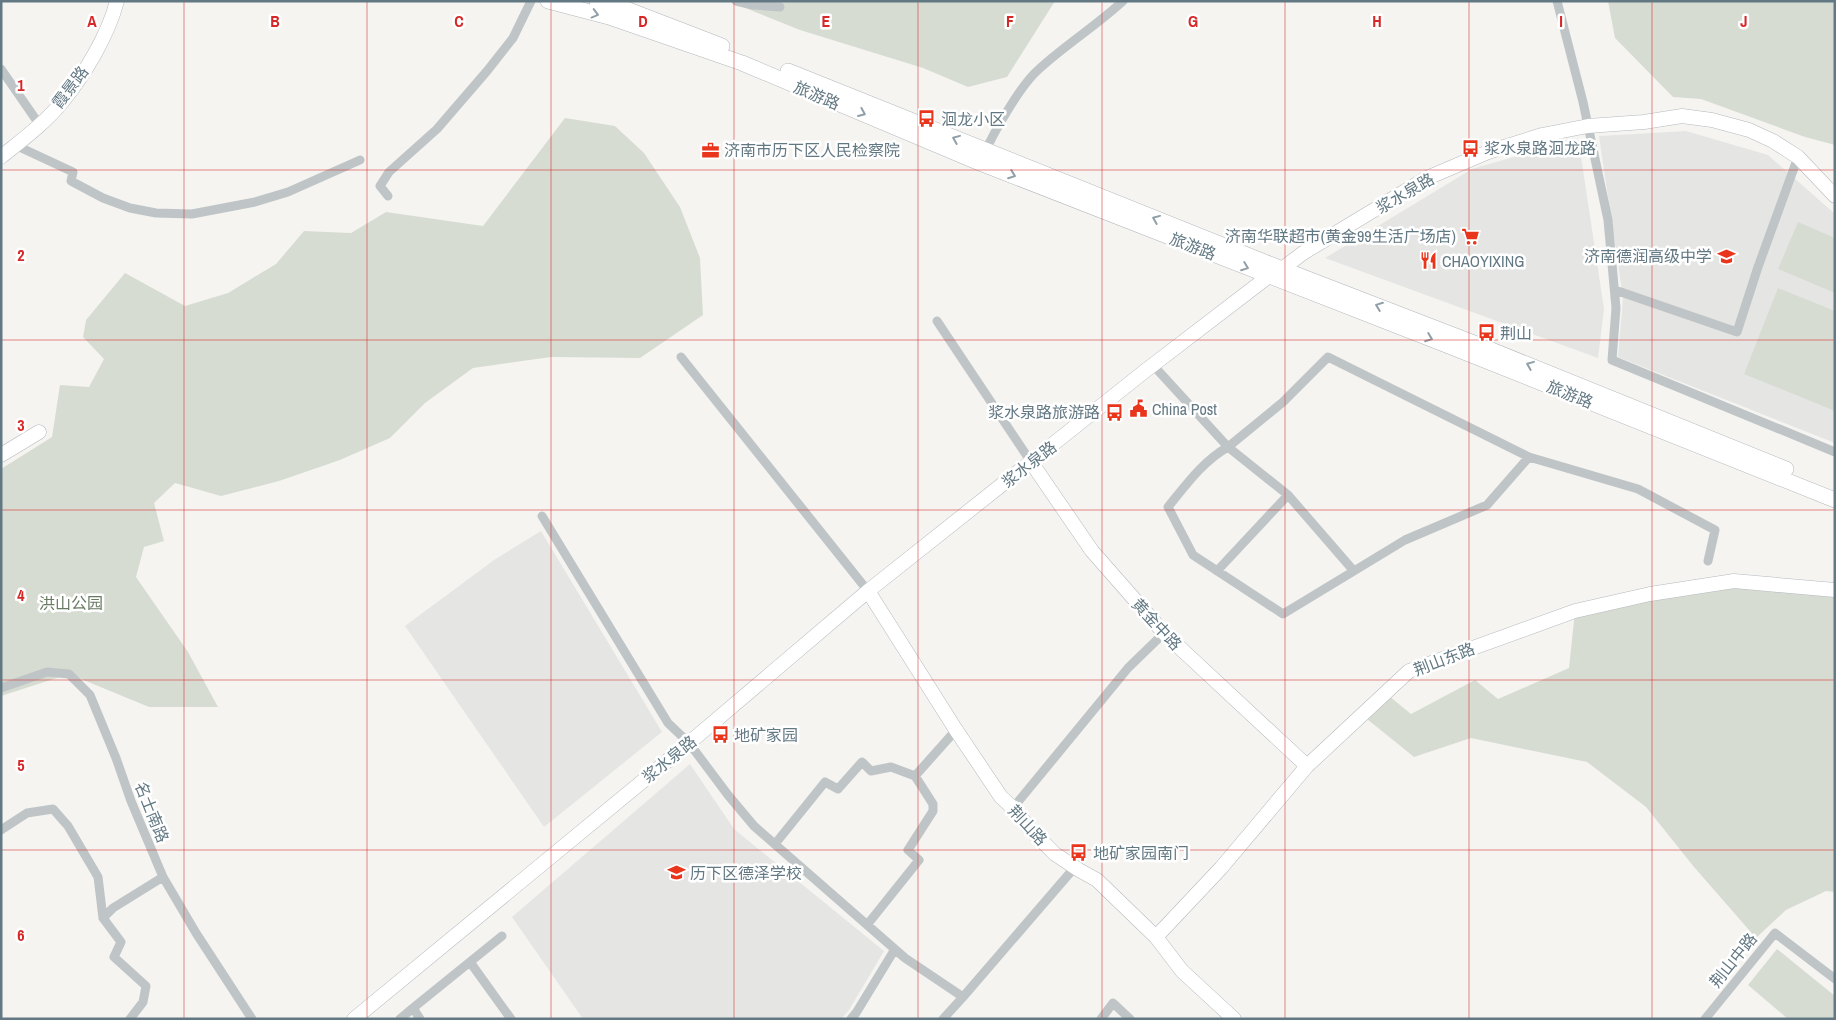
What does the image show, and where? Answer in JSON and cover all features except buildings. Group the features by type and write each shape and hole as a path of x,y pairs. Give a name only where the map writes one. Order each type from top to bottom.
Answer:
{"main road":[{"name":"霞景路","path":"1,156 61,103 92,58 113,16 116,1"},
{"name":"旅游路","path":"548,1 610,18 742,63 1276,273 1466,352 1835,500"},
{"name":"旅游路","path":"596,1 626,9 768,63 983,157"},
{"name":"浆水泉路","path":"354,1019 689,743 868,591 1154,365 1303,253 1428,178 1488,152 1542,135 1588,126 1644,122 1682,116 1712,120 1749,130 1773,141 1798,157 1835,196"},
{"name":"旅游路","path":"1276,273 1479,345 1835,489"},
{"path":"1,455 39,432"},
{"name":"黄金中路","path":"1032,462 1092,551 1164,633 1307,766"},
{"name":"荆山东路","path":"1156,937 1220,868 1307,766 1409,671 1575,611 1650,594 1734,581 1835,590"},
{"name":"荆山路","path":"868,591 1001,797 1055,854 1097,880 1156,937 1182,971 1234,1019"}],"street":[{"path":"388,196 380,186 389,172 438,129 468,94 513,38 531,1"},
{"path":"736,1 753,5 780,7"},
{"path":"983,157 1016,97 1037,70 1102,21 1123,1"},
{"path":"1557,1 1583,102 1608,220 1616,308 1612,360 1835,452"},
{"path":"1,69 39,124"},
{"path":"15,145 73,172 71,181 104,198 130,208 156,213 192,214 255,202 288,192 360,160"},
{"path":"1615,290 1737,332 1758,267 1798,157"},
{"path":"937,321 1032,462"},
{"path":"681,357 868,591"},
{"path":"1529,457 1488,505 1405,540 1283,614 1193,555 1168,507 1192,477 1214,455 1228,447 1283,402 1328,357 1529,457 1638,489 1715,530 1708,561"},
{"path":"1154,365 1228,447 1288,495 1354,570"},
{"path":"1217,570 1288,495"},
{"path":"542,516 668,723 689,743 754,826 896,949 963,997"},
{"path":"1013,808 1128,668 1164,633"},
{"name":"名士南路","path":"1,688 47,672 69,674 90,695 163,877 196,934 252,1019"},
{"path":"915,776 956,730"},
{"path":"775,844 825,782 838,789 862,762 871,771 891,767 915,776 933,804 933,812 908,850 919,860 867,924"},
{"path":"1,830 27,813 53,809 68,826 98,877 104,918 121,942 114,957 146,986 144,1002 130,1019"},
{"path":"943,1019 1075,867"},
{"path":"104,918 113,908 163,877"},
{"name":"荆山中路","path":"1705,1019 1775,933 1835,978"},
{"path":"400,1019 502,936"},
{"path":"856,1017 896,949"},
{"path":"470,962 511,1019"},
{"path":"1101,1019 1113,1003 1130,1019"},
{"path":"413,1008 420,1019"}],"shaded area":[{"name":"济南德润高级中学","path":"1686,131 1768,155 1835,214 1835,443 1618,357 1623,298 1599,136"},
{"path":"1566,142 1579,143 1604,309 1598,358 1325,258 1472,169"},
{"path":"541,531 662,732 544,827 405,626 494,560"},
{"name":"历下区德泽学校","path":"690,764 734,829 884,951 849,1010 841,1019 583,1019 512,917"}],"green space":[{"path":"728,1 1055,1 1007,77 968,87 923,68 800,30"},
{"path":"1608,1 1835,1 1835,145 1805,137 1701,99 1673,97 1615,38"},
{"name":"洪山公园","path":"565,118 615,126 644,153 680,207 700,258 703,315 640,358 551,357 473,368 425,403 390,438 340,460 279,481 221,496 175,483 154,503 164,541 144,547 136,577 188,652 218,707 149,707 69,674 1,696 1,469 52,437 60,385 89,387 104,359 83,337 86,320 125,273 185,306 228,293 276,264 304,231 351,233 386,212 483,226"},
{"path":"1798,222 1835,238 1835,293 1778,269"},
{"path":"1778,288 1835,311 1835,411 1744,374"},
{"path":"1734,581 1835,590 1835,892 1826,891 1786,910 1756,938 1694,867 1646,807 1587,762 1471,738 1414,757 1367,719 1389,696 1411,714 1475,680 1498,699 1569,668 1575,611"},
{"path":"1777,949 1835,996 1835,1019 1788,1019 1748,985"}],"place":[{"name":"洄龙小区","path":"927,119"},
{"name":"浆水泉路洄龙路","path":"1470,148"},
{"name":"济南市历下区人民检察院","path":"710,150"},
{"name":"济南华联超市(黄金99生活广场店)","path":"1470,236"},
{"name":"济南德润高级中学","path":"1726,256"},
{"name":"CHAOYIXING","path":"1428,261"},
{"name":"荆山","path":"1486,333"},
{"name":"China Post","path":"1138,409"},
{"name":"浆水泉路旅游路","path":"1114,412"},
{"name":"地矿家园","path":"720,735"},
{"name":"地矿家园南门","path":"1079,853"},
{"name":"历下区德泽学校","path":"676,873"}]}
